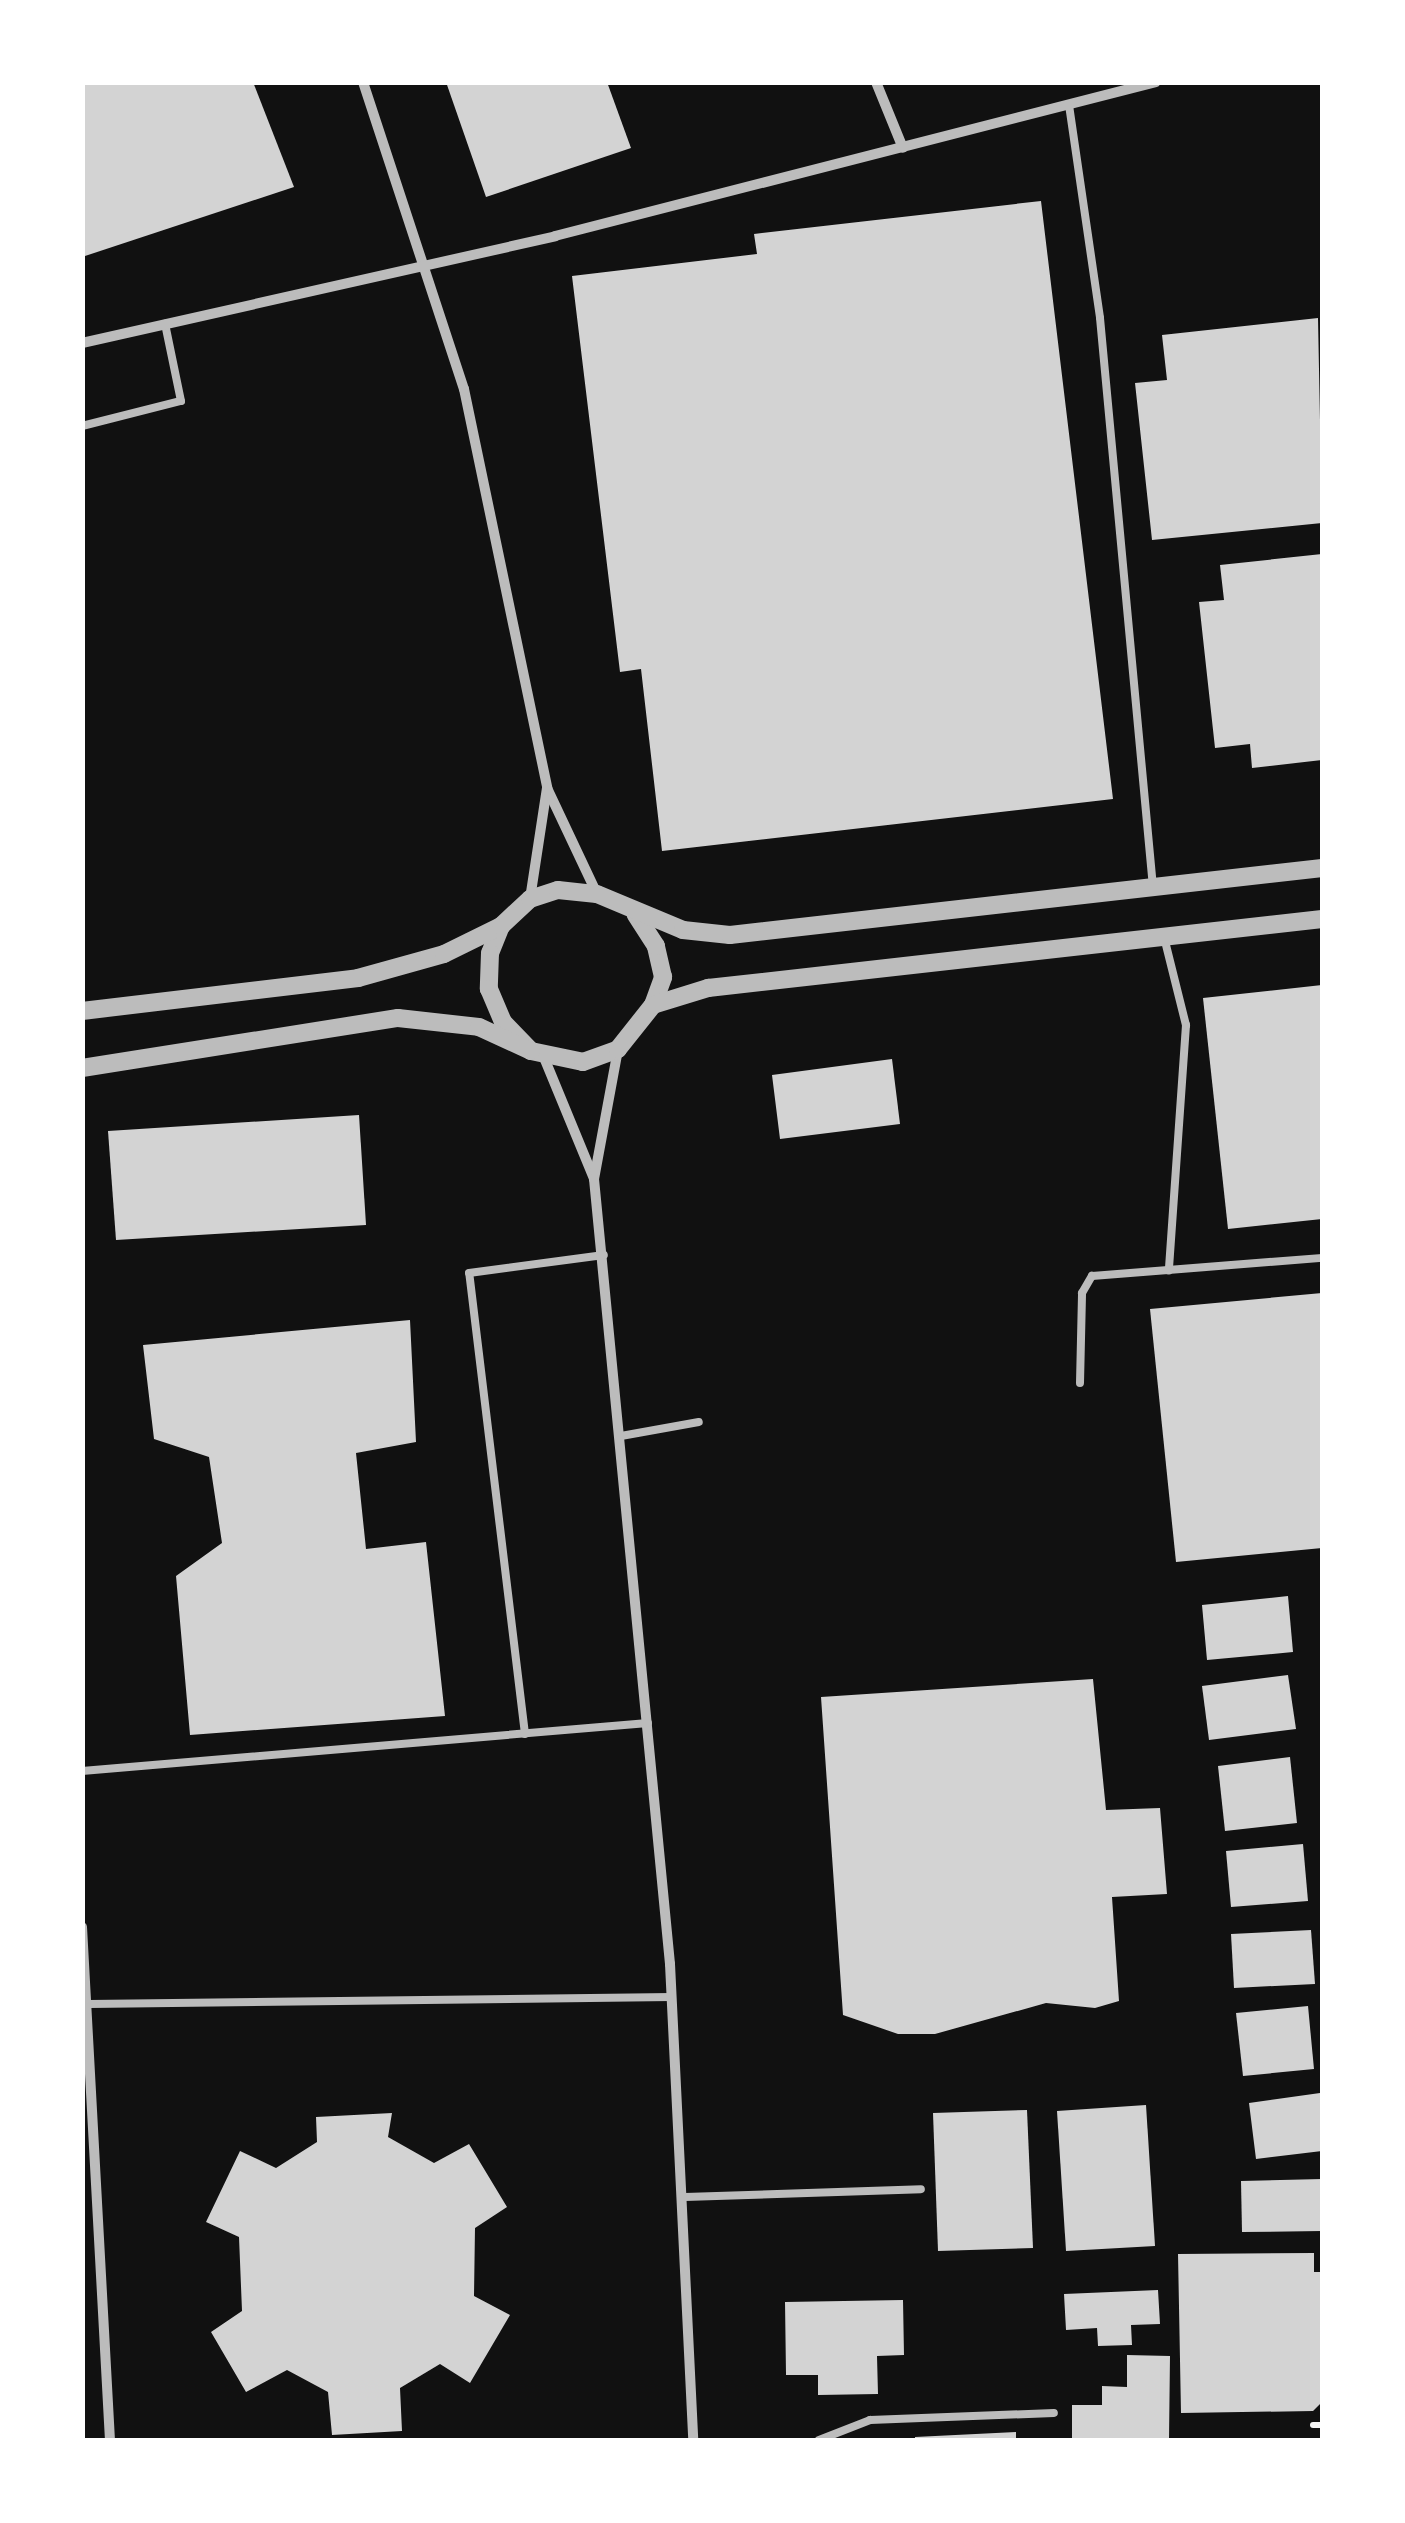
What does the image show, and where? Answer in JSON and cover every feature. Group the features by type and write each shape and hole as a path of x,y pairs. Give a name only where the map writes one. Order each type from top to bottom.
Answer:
{"street":[{"path":"363,82 464,388 547,788 597,894"},
{"path":"876,82 902,148"},
{"path":"82,343 426,264 1156,82"},
{"path":"530,899 547,788"},
{"path":"82,1011 358,978 444,954 502,926 530,899 558,890 597,894 636,915 730,935 1322,868"},
{"path":"594,1179 618,1049 653,1005 663,977 656,946 636,915"},
{"path":"653,1005 708,988 1322,919"},
{"path":"502,926 490,953 489,989 503,1022 537,1053 594,1179 604,1255 672,1997 685,2197 693,2440"},
{"path":"82,1068 398,1018 479,1027 537,1053 583,1062 618,1049"},
{"path":"82,1927 110,2440"}],"lane":[{"path":"1070,105 1100,318 1153,887"},
{"path":"82,426 181,402 165,324"},
{"path":"1164,937 1186,1025 1169,1270"},
{"path":"525,1734 469,1273 604,1255"},
{"path":"1080,1383 1082,1293 1092,1276 1322,1258"},
{"path":"621,1436 699,1422"},
{"path":"82,1771 648,1723"},
{"path":"88,2004 672,1997"},
{"path":"685,2197 921,2189"},
{"path":"818,2440 870,2420 1054,2412"}],"path":[{"path":"1313,2425 1322,2425"}],"building":[{"path":"82,82 253,82 294,187 82,257"},
{"path":"446,82 607,82 631,148 486,197"},
{"path":"1041,201 1113,799 662,851 641,669 620,672 572,276 757,254 754,234"},
{"path":"1318,318 1322,523 1152,540 1135,383 1167,380 1162,335"},
{"path":"1322,554 1322,760 1252,768 1250,744 1215,748 1199,602 1224,600 1220,565"},
{"path":"1322,985 1322,1219 1228,1229 1203,998"},
{"path":"892,1059 900,1124 780,1139 772,1075"},
{"path":"359,1115 366,1225 116,1240 108,1131"},
{"path":"1322,1293 1322,1548 1176,1562 1150,1309"},
{"path":"410,1320 416,1442 356,1453 366,1549 426,1542 445,1716 190,1735 176,1576 222,1543 209,1457 154,1439 143,1345"},
{"path":"1288,1596 1293,1652 1207,1660 1202,1605"},
{"path":"1288,1675 1296,1729 1209,1740 1202,1686"},
{"path":"1093,1679 1106,1810 1160,1808 1167,1894 1112,1897 1119,2001 1095,2008 1046,2003 935,2034 898,2034 843,2015 821,1697"},
{"path":"1290,1757 1297,1823 1225,1831 1218,1766"},
{"path":"1303,1844 1308,1901 1231,1907 1226,1851"},
{"path":"1311,1930 1315,1984 1234,1988 1231,1934"},
{"path":"1308,2006 1314,2069 1243,2076 1236,2013"},
{"path":"1320,2093 1322,2151 1256,2159 1249,2103"},
{"path":"1146,2105 1155,2246 1066,2251 1057,2111"},
{"path":"1027,2110 1033,2248 938,2251 933,2113"},
{"path":"392,2113 388,2137 434,2163 469,2144 507,2207 475,2228 474,2296 510,2315 470,2383 440,2364 400,2388 402,2431 332,2435 328,2392 287,2370 246,2392 211,2332 242,2311 239,2237 206,2222 240,2151 276,2168 317,2142 316,2117"},
{"path":"1322,2179 1322,2231 1242,2232 1241,2181"},
{"path":"1314,2253 1314,2272 1322,2272 1322,2402 1313,2411 1181,2413 1178,2254"},
{"path":"1158,2290 1160,2324 1131,2325 1132,2345 1098,2346 1097,2328 1066,2330 1064,2294"},
{"path":"903,2300 904,2355 877,2356 878,2394 818,2395 818,2375 786,2375 785,2302"},
{"path":"1127,2355 1170,2356 1169,2440 1072,2438 1072,2405 1102,2405 1102,2386 1127,2387"},
{"path":"1016,2432 1016,2440 915,2440 915,2437"}]}
